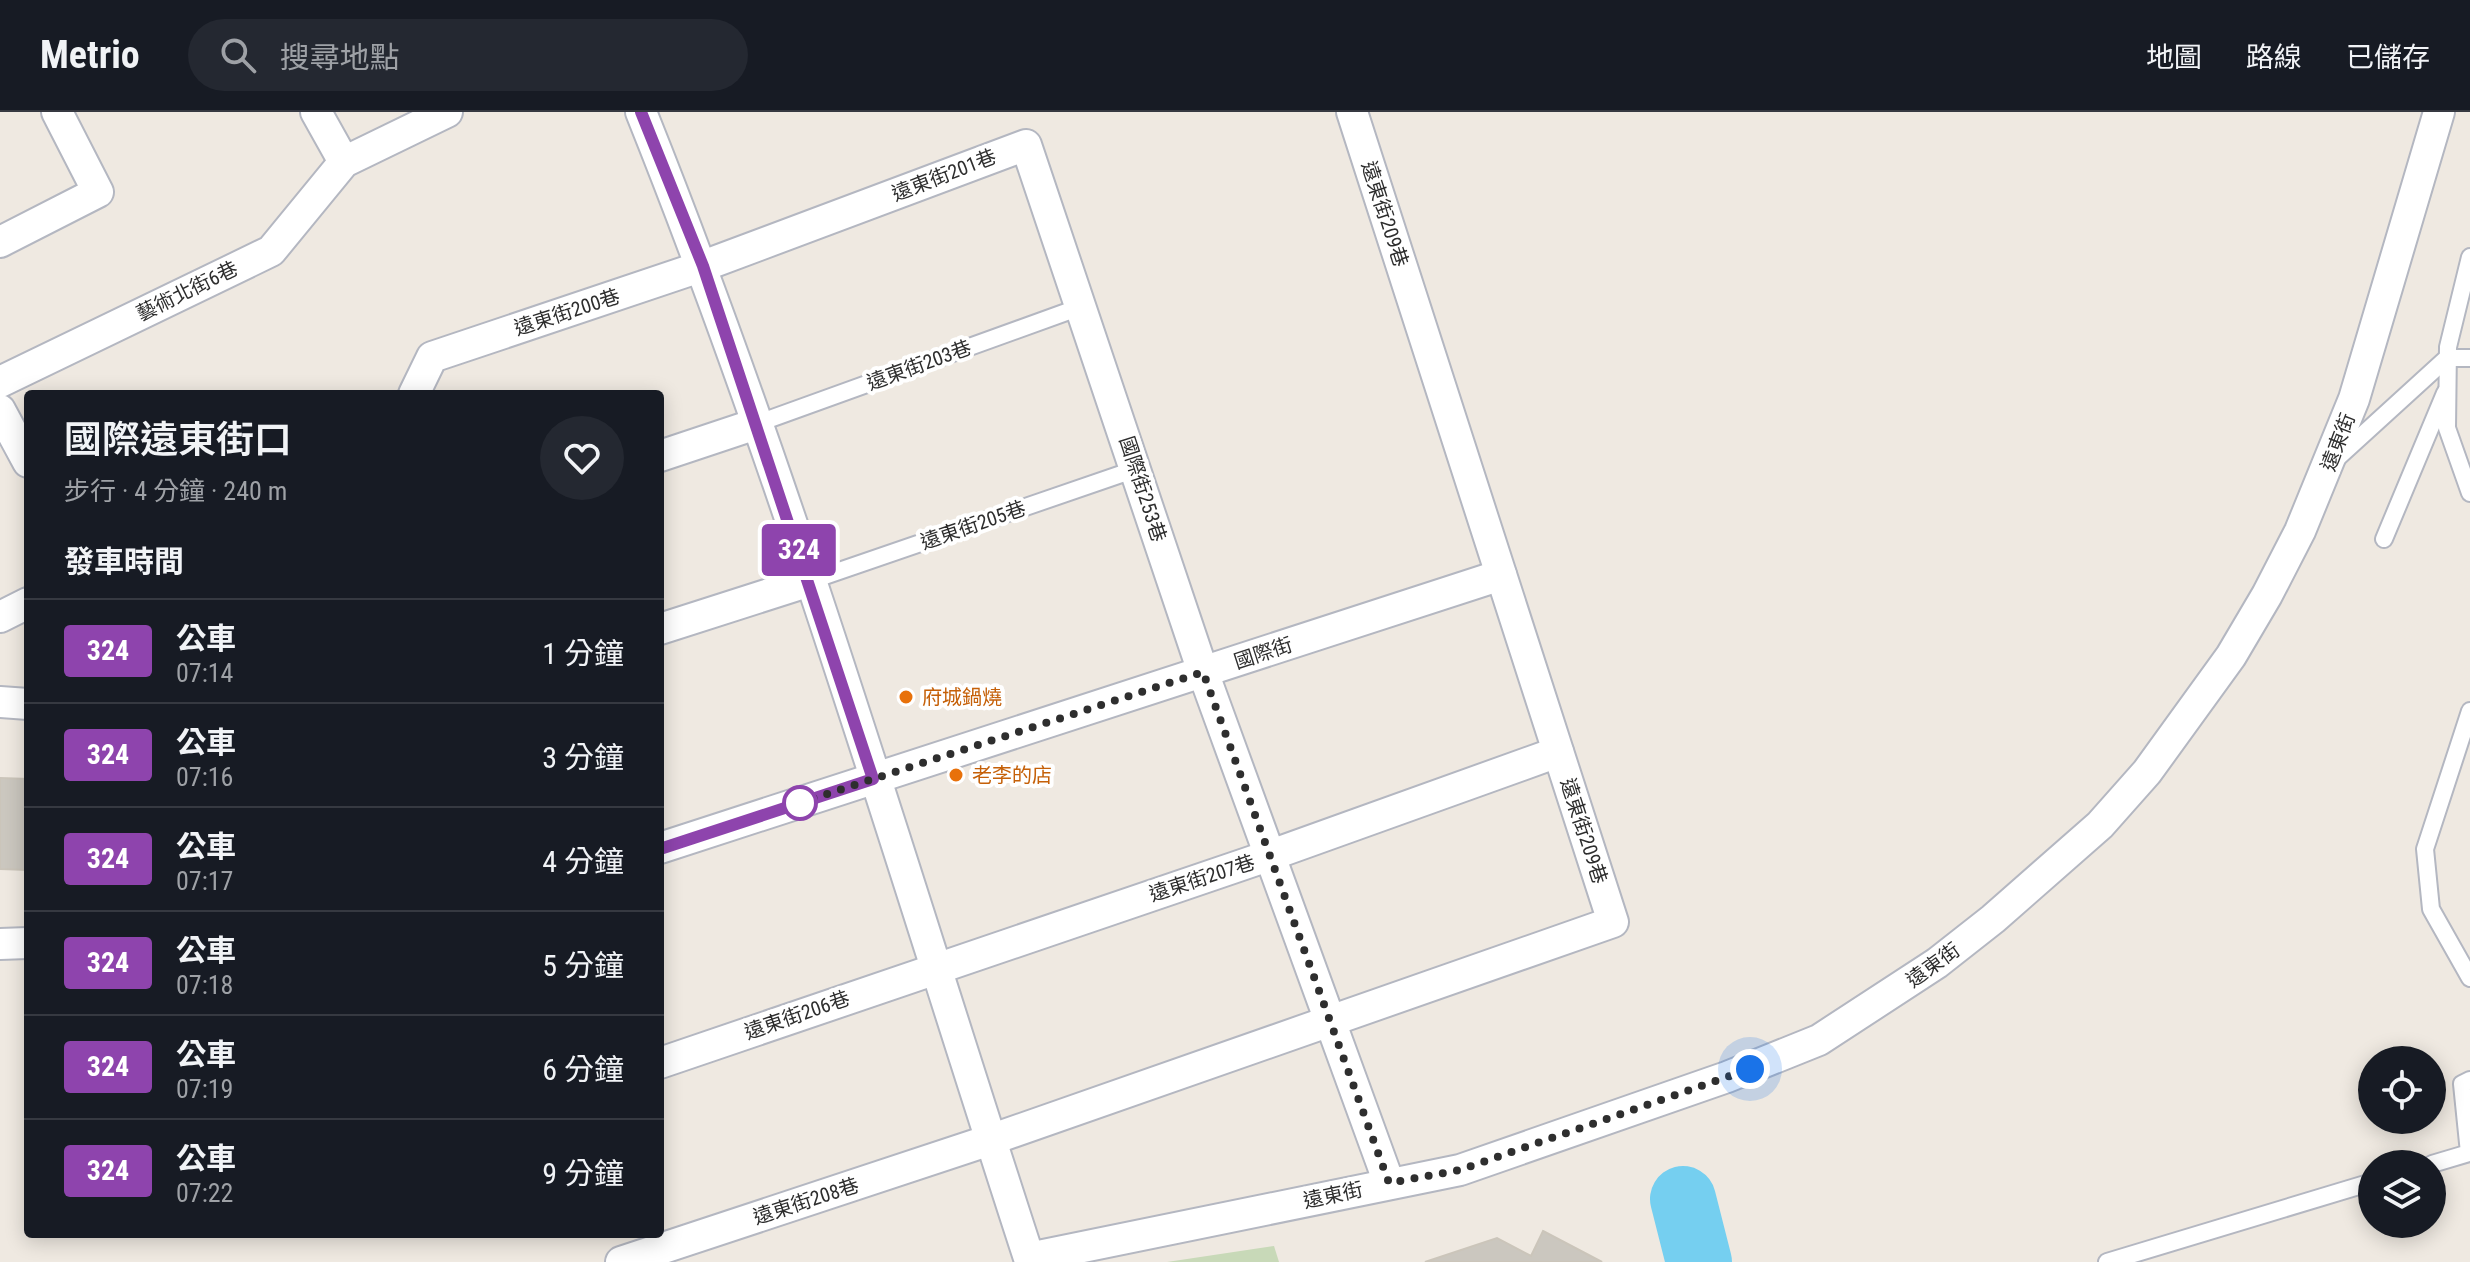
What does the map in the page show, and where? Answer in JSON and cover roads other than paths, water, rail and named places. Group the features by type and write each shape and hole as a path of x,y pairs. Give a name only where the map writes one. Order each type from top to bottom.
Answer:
{"street":[{"path":"0,242 98,192 57,112"},
{"path":"316,112 344,162 447,112"},
{"name":"遠東街","path":"641,112 703,266 810,581 1029,1258 1460,1170 1773,1060 1819,1040 1937,963 2048,873 2100,825 2147,772 2231,656 2294,544 2329,466 2354,399 2439,112"},
{"name":"遠東街209巷","path":"990,1140 1613,922 1352,112"},
{"name":"遠東街201巷","path":"703,266 1026,145 1083,306"},
{"name":"藝術北街6巷","path":"0,382 271,251 344,162"},
{"name":"遠東街200巷","path":"416,390 432,357 703,266"},
{"name":"國際街253巷","path":"1083,306 1203,672 1389,1183"},
{"path":"0,410 24,455"},
{"path":"664,455 756,424"},
{"name":"國際街","path":"664,847 1501,575"},
{"path":"664,628 810,581"},
{"path":"0,617 24,605"},
{"path":"0,702 24,704"},
{"name":"遠東街207巷","path":"934,967 1271,855 1558,752"},
{"path":"0,944 24,943"},
{"name":"遠東街206巷","path":"664,1062 934,967"},
{"name":"遠東街208巷","path":"621,1262 990,1140"}],"lane":[{"path":"2470,257 2447,358 2447,428 2470,493"},
{"name":"遠東街203巷","path":"756,424 1083,306"},
{"path":"2329,466 2447,358 2470,358"},
{"path":"2384,539 2448,385"},
{"name":"遠東街205巷","path":"810,581 1136,469"},
{"path":"2470,711 2425,849 2431,909 2470,978"},
{"path":"2446,1160 2469,1153 2462,1084 2470,1080"},
{"path":"2107,1262 2358,1186"}],"waterway":[{"path":"1683,1199 1699,1262"}],"place":[{"name":"府城鍋燒","path":"906,697"},
{"name":"老李的店","path":"956,775"}]}
